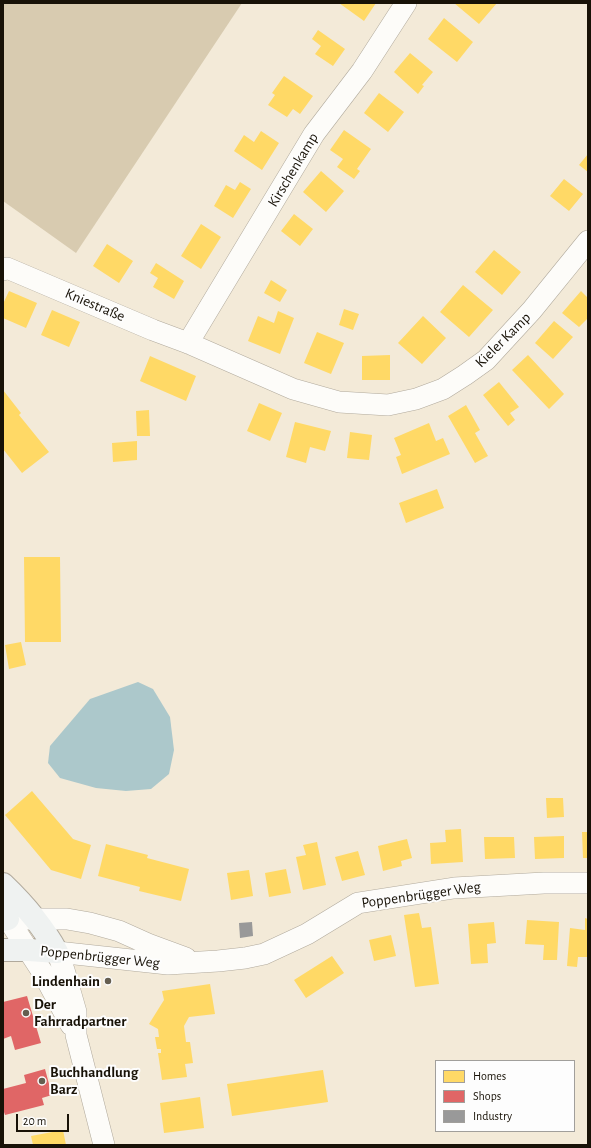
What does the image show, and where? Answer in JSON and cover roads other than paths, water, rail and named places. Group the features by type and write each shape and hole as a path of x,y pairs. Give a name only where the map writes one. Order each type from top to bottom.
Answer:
{"street":[{"name":"Kirschenkamp","path":"188,343 314,134 362,71 406,3"},
{"name":"Kieler Kamp","path":"188,343 293,390 339,402 388,405 416,399 443,389 486,360 532,310 588,241"},
{"name":"Kniestraße","path":"3,270 7,268 153,330 188,343"},
{"name":"Poppenbrügger Weg","path":"3,950 57,952 168,964 222,961 264,954 307,934 358,903 454,888 544,883 588,883"},
{"path":"3,884 35,918 48,935 57,952 64,970 76,1012 76,1035"},
{"name":"Poppenbrügger Weg","path":"5,916 67,919 90,923 118,931 196,962"},
{"path":"5,916 43,973 76,1035 104,1145"}],"water":[{"path":"138,682 153,689 170,717 174,750 169,774 151,789 126,791 96,788 60,778 48,763 50,746 90,699"}],"place":[{"name":"Lindenhain","path":"108,981"},
{"name":"Der Fahrradpartner","path":"26,1013"},
{"name":"Buchhandlung Barz","path":"42,1081"}]}
